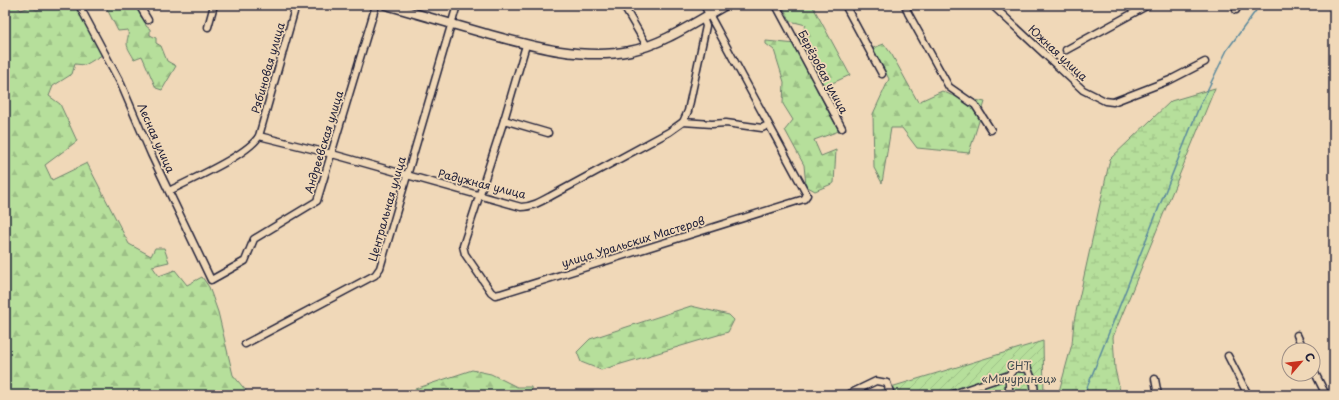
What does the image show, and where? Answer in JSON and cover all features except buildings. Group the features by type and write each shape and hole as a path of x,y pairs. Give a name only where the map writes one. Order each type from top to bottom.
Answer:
{"street":[{"name":"Лесная улица","path":"79,5 121,84 151,154 211,280"},
{"path":"140,5 148,20"},
{"path":"208,27 214,5"},
{"name":"Рябиновая улица","path":"259,136 296,5"},
{"name":"Андреевская улица","path":"211,280 245,261 254,239 317,201 376,5"},
{"path":"386,5 526,45 551,50 597,54 631,51 647,46 664,39 726,5"},
{"name":"Центральная улица","path":"245,344 375,275 380,268 457,5"},
{"path":"623,5 647,46"},
{"path":"704,5 706,26 688,111 683,122 726,124 762,128 768,125 706,16"},
{"name":"Берёзовая улица","path":"776,5 842,128"},
{"path":"845,5 882,74"},
{"path":"906,5 908,13 949,87 975,105 991,130"},
{"name":"Южная улица","path":"992,5 1083,90 1105,101 1113,102 1170,80 1205,62"},
{"path":"1066,50 1148,5"},
{"path":"480,194 526,45"},
{"path":"504,120 548,133"},
{"name":"Радужная улица","path":"259,136 480,194 521,207 527,207 536,204 669,132 683,122"},
{"name":"улица Уральских Мастеров","path":"480,194 463,246 465,254 491,292 495,295 804,199 807,194 768,125"},
{"path":"169,191 230,160 256,142 259,136"},
{"path":"1297,336 1300,342"},
{"path":"1228,356 1248,395"},
{"path":"950,395 967,392 1009,375 1015,368 1028,369 1034,384 1035,395"},
{"path":"1009,375 1009,395"},
{"path":"1155,380 1158,395"},
{"path":"847,395 876,381 887,383 891,395"},
{"path":"1319,382 1325,395"}],"green space":[{"path":"5,5 15,5 21,10 30,7 37,10 46,5 77,5 102,55 85,65 75,64 72,74 53,86 49,96 60,104 77,141 45,165 52,180 87,163 129,244 151,256 155,248 164,248 169,262 152,266 159,276 175,270 187,285 202,277 209,287 218,312 233,375 247,392 240,395 5,395"},
{"path":"105,5 135,5 141,17 145,21 146,26 150,29 150,35 156,38 156,43 161,46 167,61 176,66 162,90 156,88 142,56 134,59 127,45 128,30 118,31"},
{"path":"782,5 812,5 850,75 817,90 839,131 814,140 821,156 836,150 834,183 815,191 806,186 804,165 785,130 793,120 783,104 784,82 774,50 766,44 766,41 796,44 806,25 790,21"},
{"path":"884,44 892,55 918,102 942,91 951,95 985,102 969,153 917,148 902,128 891,128 882,183 874,168 873,114 889,79 873,48"},
{"path":"1215,88 1113,337 1115,369 1121,395 1058,395 1072,344 1074,321 1110,159 1171,101"},
{"path":"691,306 729,315 734,320 728,332 601,370 581,362 577,352 590,339"},
{"name":"СНТ «Мичуринец»","path":"1043,341 1044,395 874,395 881,390"},
{"path":"472,370 491,374 517,387 531,387 532,395 397,395"}],"waterway":[{"path":"1084,395 1199,107 1227,50 1260,5"}]}
